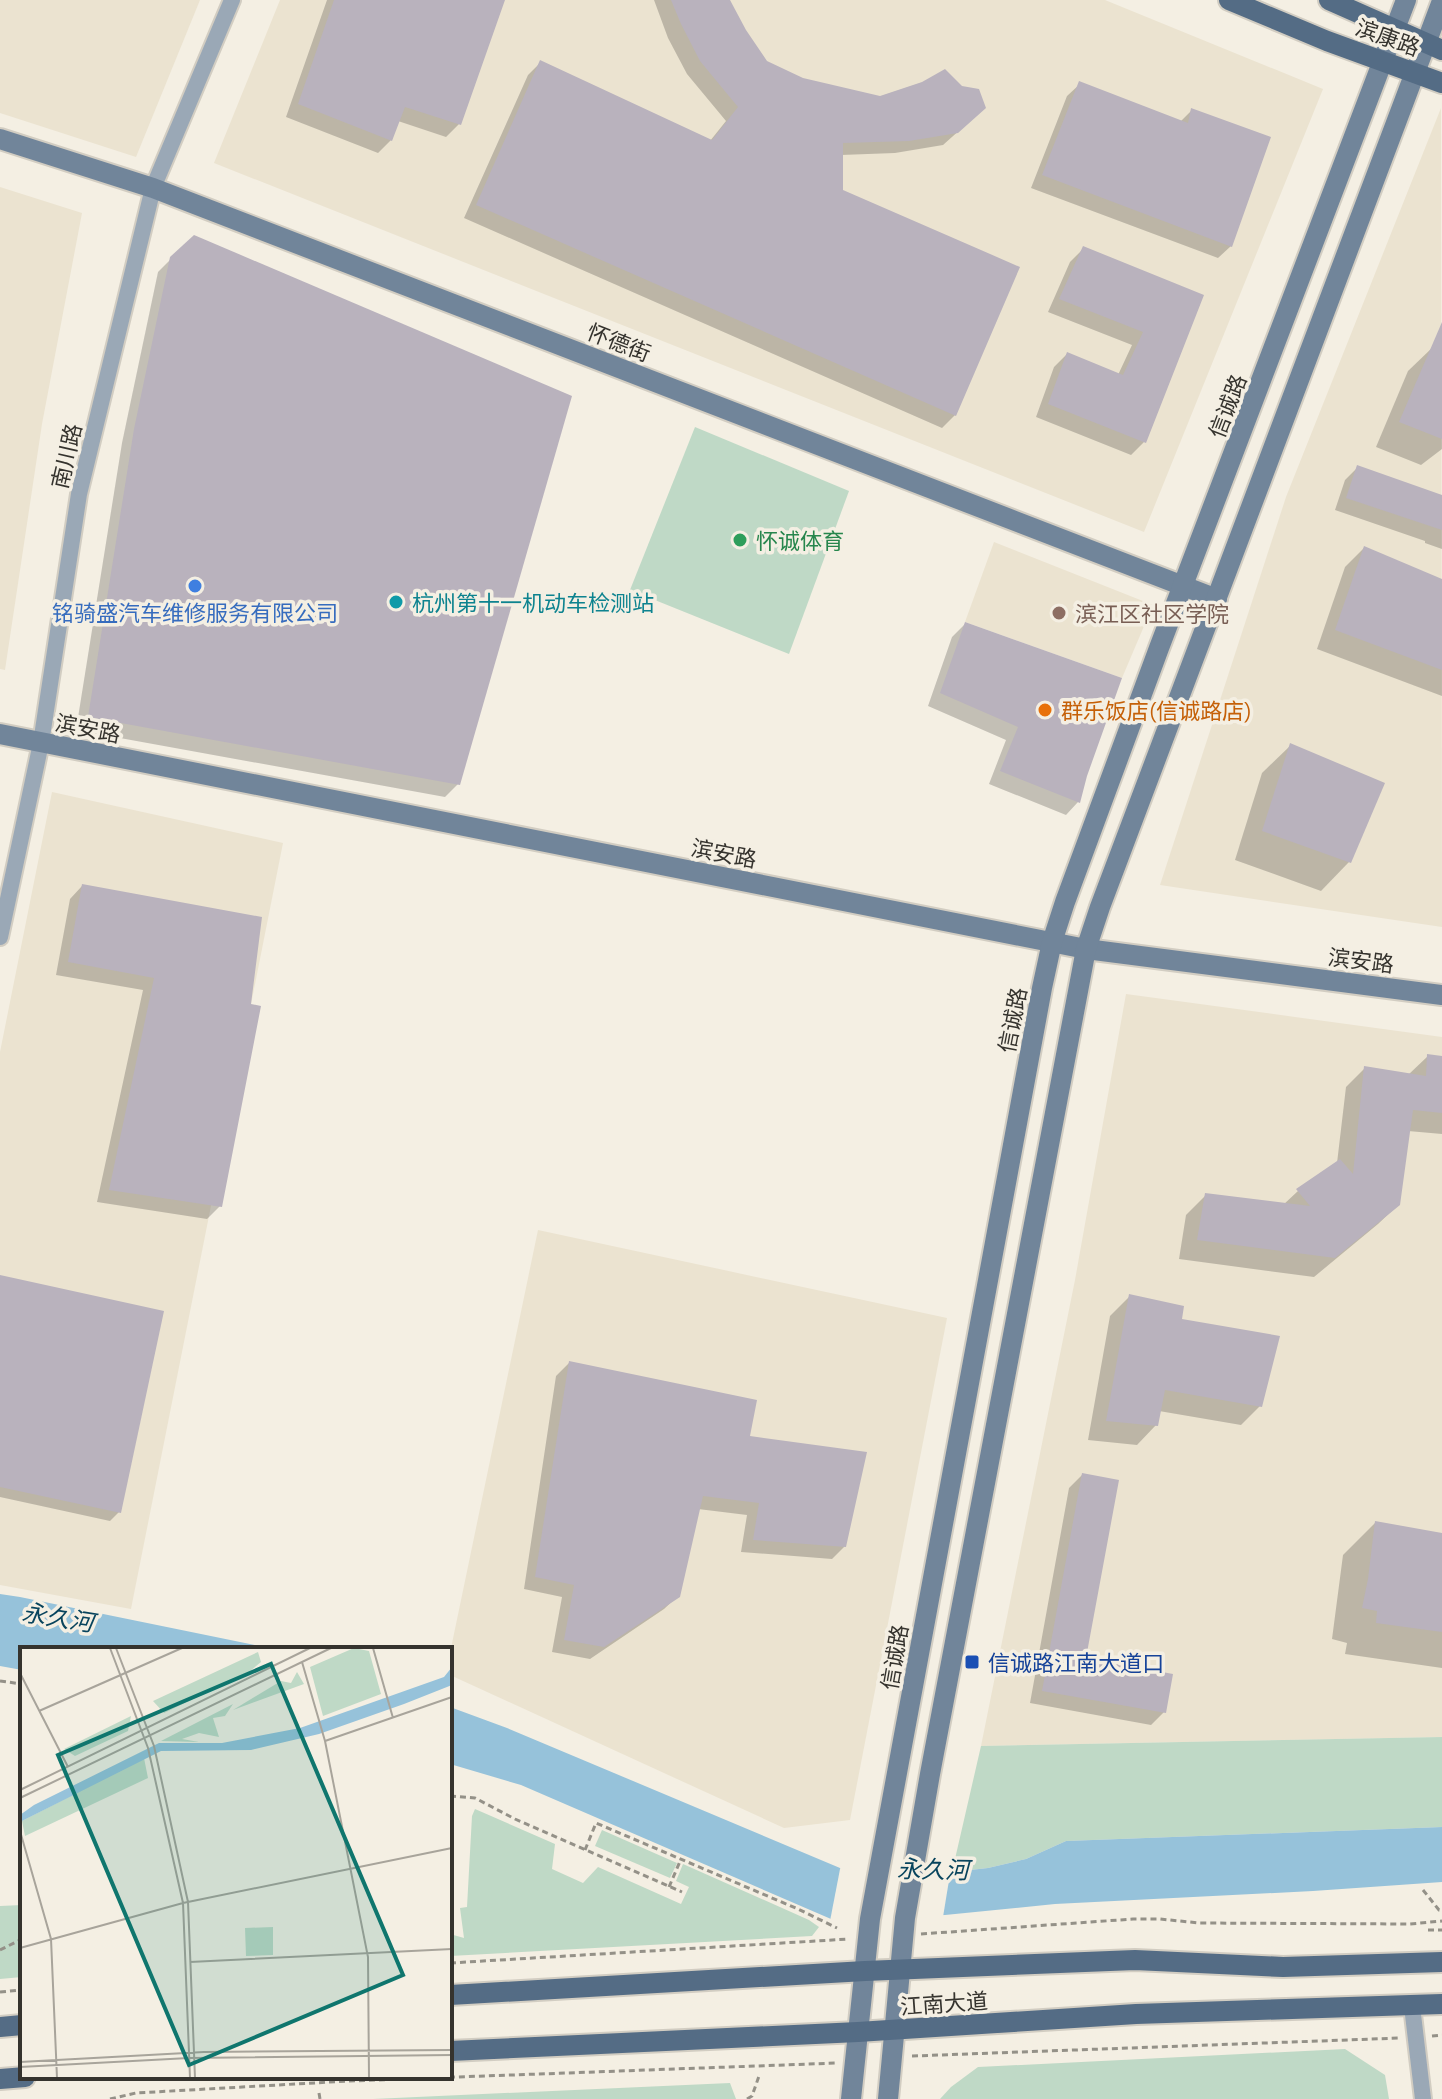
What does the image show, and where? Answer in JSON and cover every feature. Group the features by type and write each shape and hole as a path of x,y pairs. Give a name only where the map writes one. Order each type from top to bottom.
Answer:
{"main road":[{"name":"滨康路","path":"1229,0 1327,41 1442,83"},
{"name":"滨康路","path":"1329,0 1434,47"},
{"name":"信诚路","path":"851,2099 869,1929 1052,942 1406,0"},
{"path":"888,2099 904,1927 930,1774 1086,949 1415,73 1434,47 1442,1"},
{"name":"怀德街","path":"0,139 153,188 1217,599"},
{"name":"滨安路","path":"0,734 1086,949 1442,995"},
{"name":"江南大道","path":"452,1995 865,1971 1135,1960 1283,1967 1442,1962"},
{"name":"江南大道","path":"452,2051 858,2032 1136,2014 1442,2004"},
{"path":"0,2027 20,2025"},
{"path":"0,2079 20,2077"}],"street":[{"name":"南川路","path":"0,937 41,743 79,494 153,188 232,0"},
{"path":"1412,2006 1423,2099"}],"path":[{"path":"0,1681 20,1684"},
{"path":"452,1796 475,1798 515,1819 682,1892"},
{"path":"585,1850 596,1823 837,1928"},
{"path":"669,1887 681,1859"},
{"path":"1423,1890 1442,1910"},
{"path":"904,1927 1146,1919 1199,1923 1410,1924 1442,1921"},
{"path":"452,1963 869,1929"},
{"path":"1428,1930 1442,1930"},
{"path":"0,1950 20,1940"},
{"path":"0,1992 20,1990"},
{"path":"891,2058 1442,2035"},
{"path":"452,2078 855,2062"},
{"path":"747,2099 752,2096 759,2076"},
{"path":"110,2099 136,2093 408,2079"},
{"path":"319,2093 320,2099"}],"shaded area":[{"path":"0,0 200,0 136,157 0,113"},
{"path":"280,0 1105,0 1323,89 1144,532 214,163"},
{"path":"1441,108 1442,927 1160,885 1286,497"},
{"path":"0,187 82,213 42,424 5,670 0,669"},
{"name":"滨江区社区学院","path":"994,542 1153,605 1122,678 965,622"},
{"path":"52,792 283,843 131,1609 0,1585 0,1052"},
{"path":"1126,994 1442,1037 1442,1737 981,1746 1075,1280"},
{"path":"538,1230 947,1318 850,1820 784,1828 452,1676 451,1647"}],"green space":[{"name":"怀诚体育","path":"695,427 849,491 789,654 630,590"},
{"path":"1442,1737 1442,1827 1066,1841 1026,1859 952,1872 981,1746"},
{"path":"475,1809 555,1844 552,1869 583,1883 598,1867 681,1904 689,1887 676,1881 683,1864 819,1927 812,1936 452,1956 452,1935 464,1938 460,1908 467,1907 472,1816"},
{"path":"602,1830 677,1863 670,1878 595,1846"},
{"path":"20,1905 20,1977 0,1979 0,1906"},
{"path":"1345,2049 1385,2075 1389,2099 940,2099 978,2067"},
{"path":"730,2083 736,2099 373,2099"}],"water":[{"name":"永久河","path":"0,1594 265,1647 20,1647 20,1670 0,1666"},
{"path":"452,1708 840,1868 952,1872 1026,1859 1066,1841 1442,1827 1442,1882 1055,1904 945,1915 831,1919 521,1785 452,1765"}],"pier":[{"path":"841,1864 951,1868 943,1917 830,1921"}],"building":[{"path":"334,0 505,0 461,125 405,107 392,141 298,104"},
{"path":"671,0 730,0 767,61 803,78 880,96 922,82 945,69 962,86 979,89 986,108 958,133 909,141 843,143 843,190 1020,267 956,416 476,205 540,60 712,140 738,107 700,61"},
{"path":"1079,81 1188,123 1191,108 1271,137 1232,247 1042,175"},
{"name":"杭州第十一机动车检测站","path":"194,235 572,396 460,785 88,717 134,429 170,257"},
{"path":"1083,246 1204,295 1146,443 1048,404 1067,352 1123,375 1143,332 1059,299"},
{"path":"1442,322 1442,439 1399,422"},
{"path":"1357,465 1442,495 1442,530 1346,498"},
{"path":"1364,546 1442,579 1442,670 1335,630"},
{"name":"群乐饭店(信诚路店)","path":"965,622 1122,678 1080,803 1000,771 1018,727 940,693"},
{"path":"1290,743 1385,783 1351,863 1262,831"},
{"path":"82,884 262,917 251,1004 261,1006 222,1207 109,1190 154,978 68,962"},
{"path":"1427,1054 1442,1056 1442,1113 1413,1110 1400,1205 1335,1258 1197,1240 1205,1193 1310,1206 1296,1189 1340,1159 1353,1174 1364,1066 1426,1076"},
{"path":"0,1275 164,1311 121,1513 0,1487"},
{"path":"1129,1294 1184,1306 1182,1319 1280,1336 1262,1407 1165,1390 1158,1426 1106,1421"},
{"path":"569,1361 757,1400 750,1436 867,1452 846,1547 753,1540 759,1503 703,1496 680,1597 604,1647 564,1640 574,1585 535,1577"},
{"path":"1082,1473 1119,1480 1086,1658 1173,1674 1166,1713 1042,1691"},
{"path":"1375,1521 1442,1533 1442,1632 1376,1623 1377,1611 1362,1608"}],"place":[{"name":"怀诚体育","path":"740,540"},
{"name":"铭骑盛汽车维修服务有限公司","path":"195,586"},
{"name":"杭州第十一机动车检测站","path":"396,602"},
{"name":"滨江区社区学院","path":"1059,613"},
{"name":"群乐饭店(信诚路店)","path":"1045,710"},
{"name":"信诚路江南大道口","path":"972,1662"}]}
